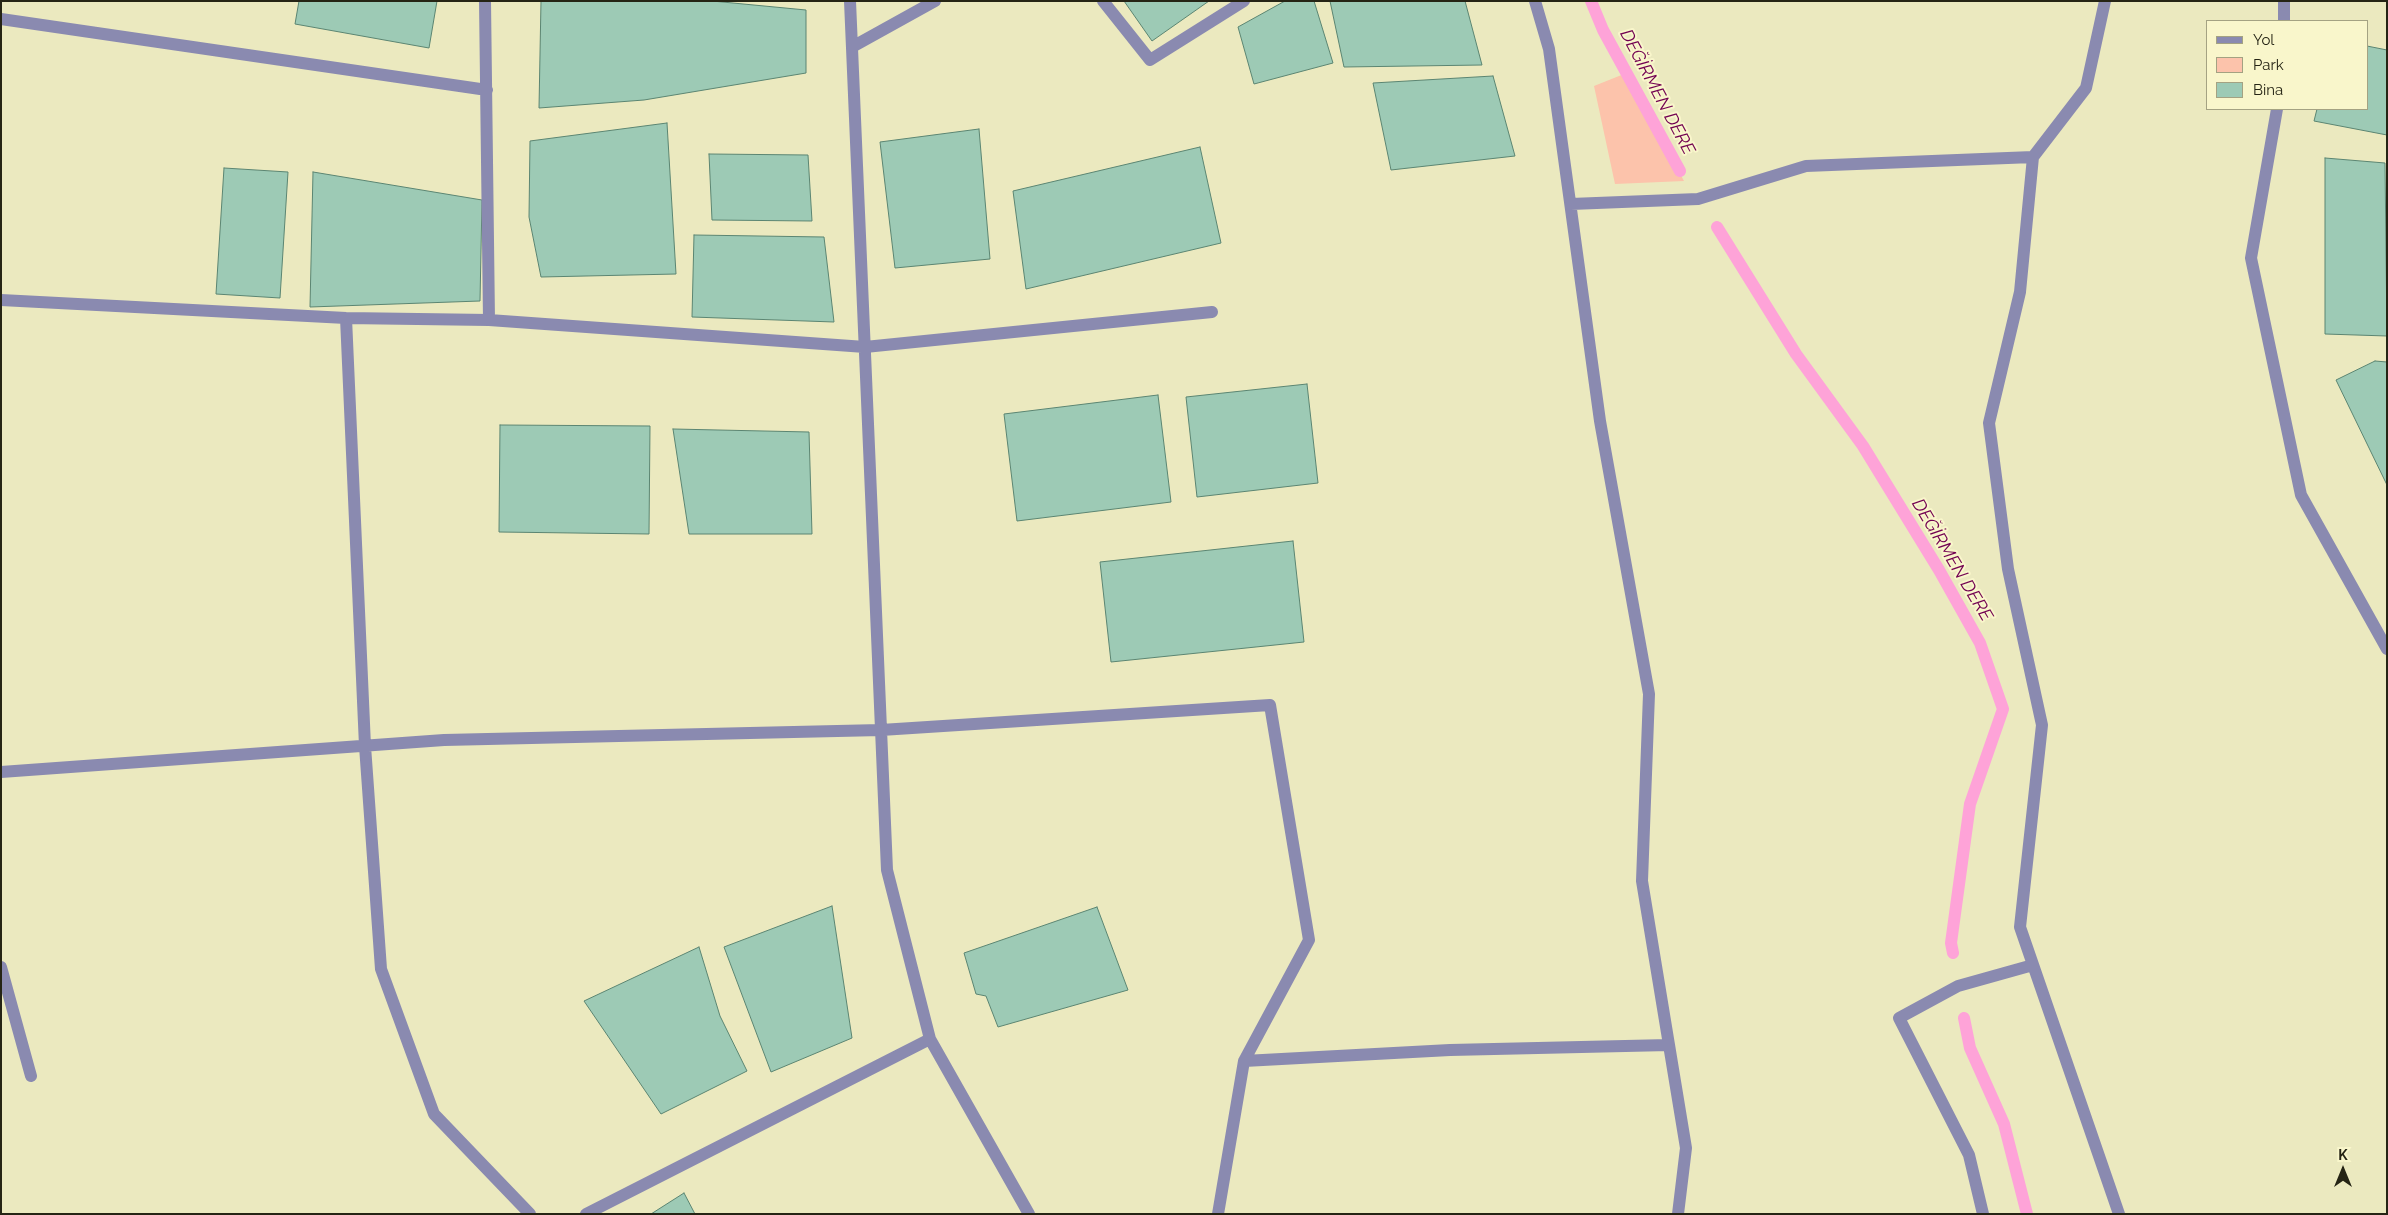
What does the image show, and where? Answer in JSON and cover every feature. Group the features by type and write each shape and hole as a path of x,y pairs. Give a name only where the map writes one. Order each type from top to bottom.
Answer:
{"street":[{"path":"485,1 489,320"},
{"path":"850,1 888,870 930,1039 1029,1214"},
{"path":"852,47 935,1"},
{"path":"1103,1 1150,60 1244,1"},
{"path":"1535,1 1549,49 1600,421 1649,694 1642,880 1686,1148 1678,1214"},
{"path":"2104,1 2086,88 2033,156 2020,292 1988,423 2008,570 2042,725 2020,927 2119,1214"},
{"path":"2284,1 2284,20"},
{"path":"1,18 487,90"},
{"path":"2277,110 2251,258 2301,495 2387,649"},
{"path":"1571,204 1698,199 1806,166 2033,156"},
{"path":"1,300 346,318 489,320 865,347 1212,312"},
{"path":"346,318 365,746 381,969 434,1114 530,1214"},
{"path":"1,772 444,740 882,730 1270,704 1310,940 1244,1061 1218,1214"},
{"path":"1983,1214 1969,1155 1899,1018 1958,986 2033,965"},
{"path":"1,967 32,1076"},
{"path":"586,1214 930,1039"},
{"path":"1244,1061 1450,1050 1669,1045"}],"green space":[{"path":"1629,72 1684,181 1615,184 1594,86"}],"building":[{"path":"299,1 437,1 429,48 295,24"},
{"path":"541,1 712,1 806,10 806,73 644,100 539,108"},
{"path":"1124,1 1209,1 1152,41"},
{"path":"1285,1 1314,1 1333,63 1254,84 1238,27"},
{"path":"1330,1 1465,1 1482,65 1344,67"},
{"path":"2368,46 2387,50 2387,135 2314,121 2317,110 2368,110"},
{"path":"1493,76 1515,156 1391,170 1373,83"},
{"path":"667,123 676,274 541,277 529,217 530,141"},
{"path":"979,129 990,259 895,268 880,142"},
{"path":"1200,147 1221,243 1026,289 1013,191"},
{"path":"709,154 808,155 812,221 712,220"},
{"path":"2325,158 2385,163 2387,336 2325,334"},
{"path":"224,168 288,172 280,298 216,294"},
{"path":"313,172 482,200 480,301 310,307"},
{"path":"694,235 824,237 834,322 692,317"},
{"path":"2375,361 2387,362 2387,485 2336,380"},
{"path":"1307,384 1318,483 1197,497 1186,397"},
{"path":"1158,395 1171,502 1017,521 1004,414"},
{"path":"500,425 650,426 649,534 499,532"},
{"path":"673,429 809,432 812,534 689,534"},
{"path":"1293,541 1304,642 1111,662 1100,562"},
{"path":"832,906 852,1038 771,1072 724,947"},
{"path":"1097,907 1128,990 998,1027 986,996 976,994 964,953"},
{"path":"699,947 720,1016 747,1071 661,1114 584,1001"},
{"path":"684,1193 695,1214 651,1214"}],"waterway":[{"name":"DEĞİRMEN DERE","path":"1591,1 1603,30 1680,171"},
{"name":"DEĞİRMEN DERE","path":"1717,227 1796,354 1863,446 1939,570 1980,643 2003,709 1970,804 1951,943 1953,953"},
{"name":"DEĞİRMEN DERE","path":"1964,1018 1970,1048 2004,1124 2027,1214"}]}
